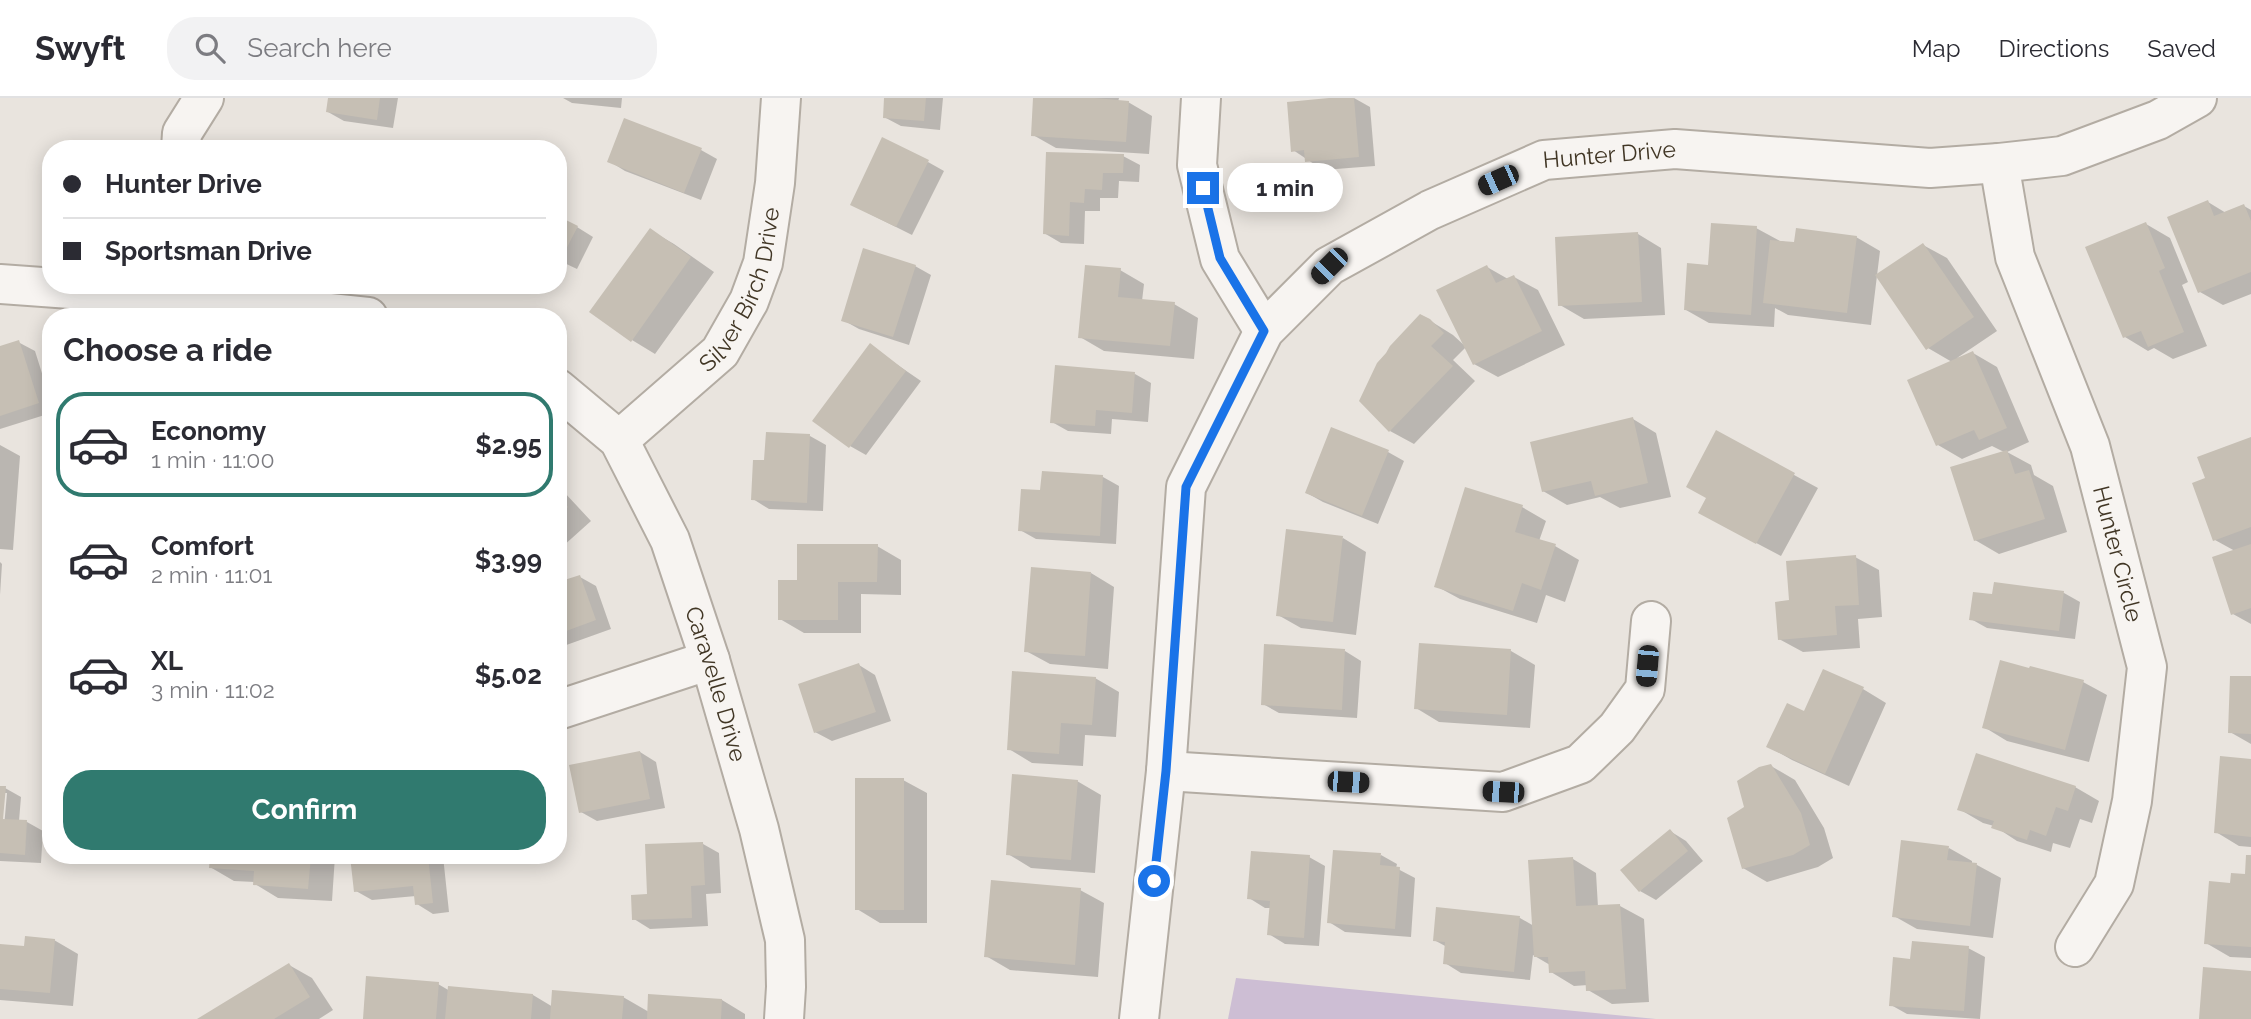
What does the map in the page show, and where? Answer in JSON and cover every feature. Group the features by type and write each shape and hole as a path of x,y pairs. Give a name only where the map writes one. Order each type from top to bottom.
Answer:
{"street":[{"path":"182,140 182,133 204,98"},
{"name":"Silver Birch Drive","path":"619,440 720,352 749,301 764,263 775,183 781,98"},
{"path":"1201,98 1197,165 1220,258 1264,331"},
{"name":"Hunter Drive","path":"1139,1019 1166,771 1186,487 1264,331 1329,266 1430,210 1544,160 1675,149 1930,168 1999,163 2062,156 2158,120 2197,98"},
{"name":"Hunter Circle","path":"1999,163 2015,257 2090,446 2147,667 2132,801 2114,884 2076,947"},
{"path":"0,284 42,286"},
{"path":"190,294 298,308"},
{"name":"Caravelle Drive","path":"567,397 619,440 670,540 710,660 759,829 785,940 784,1019"},
{"path":"1166,771 1503,792 1580,764 1617,727 1645,689 1651,621"},
{"path":"567,706 710,660"}],"shaded area":[{"path":"1236,978 1656,1019 1228,1019"}],"building":[{"path":"328,98 380,98 377,120 326,112"},
{"path":"884,98 926,98 924,121 883,118"},
{"path":"1033,98 1129,101 1126,142 1031,136"},
{"path":"1354,98 1359,157 1305,162 1304,150 1291,152 1287,102"},
{"path":"624,118 702,148 684,193 607,162"},
{"path":"882,137 929,160 896,227 850,205"},
{"path":"1046,152 1124,154 1123,173 1103,173 1102,190 1085,189 1084,203 1070,202 1069,236 1043,234"},
{"path":"2208,200 2214,216 2244,204 2251,221 2251,272 2198,293 2167,217"},
{"path":"567,220 578,226 567,247"},
{"path":"2146,222 2165,268 2159,271 2184,332 2148,347 2141,331 2123,338 2085,247"},
{"path":"1711,223 1757,226 1751,315 1684,310 1687,263 1708,265"},
{"path":"650,228 691,257 631,342 589,312"},
{"path":"1796,228 1857,236 1847,313 1763,303 1770,240 1794,242"},
{"path":"1638,232 1642,302 1558,306 1555,237"},
{"path":"1923,243 1974,317 1926,350 1875,275"},
{"path":"863,248 916,265 893,337 841,321"},
{"path":"1085,265 1121,268 1118,297 1175,302 1170,346 1078,338"},
{"path":"1487,265 1496,283 1514,275 1542,331 1473,365 1436,290"},
{"path":"1420,314 1430,319 1444,333 1431,346 1453,366 1389,432 1359,401 1377,363"},
{"path":"19,340 39,403 0,416 0,346"},
{"path":"870,343 906,371 849,448 812,421"},
{"path":"1973,351 2007,428 1979,440 1974,430 1936,446 1907,380"},
{"path":"1055,365 1135,372 1132,413 1096,410 1095,426 1050,423"},
{"path":"1633,417 1648,483 1595,496 1591,481 1542,492 1530,442"},
{"path":"1331,427 1389,450 1362,516 1305,493"},
{"path":"1716,430 1795,473 1756,544 1698,513 1706,498 1686,487"},
{"path":"766,432 810,434 807,503 751,500 753,460 764,460"},
{"path":"2251,437 2251,527 2213,541 2192,483 2205,478 2197,457"},
{"path":"2007,450 2015,474 2029,470 2045,519 1974,541 1950,467"},
{"path":"1042,471 1103,475 1100,536 1018,531 1021,489 1040,490"},
{"path":"1465,487 1523,505 1515,532 1556,544 1541,590 1522,583 1513,611 1434,587"},
{"path":"1286,529 1343,536 1333,622 1276,616"},
{"path":"797,544 878,544 877,582 838,582 838,620 778,620 778,580 797,580"},
{"path":"2251,544 2251,608 2231,615 2212,557"},
{"path":"1856,555 1859,605 1835,606 1837,635 1778,640 1775,602 1789,600 1786,561"},
{"path":"1031,567 1091,572 1085,656 1024,652"},
{"path":"580,575 596,620 567,631 567,579"},
{"path":"1994,582 2064,591 2059,631 1969,620 1973,592 1992,594"},
{"path":"1419,643 1511,649 1507,715 1414,709"},
{"path":"1264,644 1345,649 1342,710 1261,705"},
{"path":"2000,660 2084,680 2065,750 1982,728"},
{"path":"859,663 876,712 814,733 798,684"},
{"path":"1823,669 1864,687 1825,774 1766,747 1787,703 1804,711"},
{"path":"1012,671 1096,677 1092,725 1061,723 1059,754 1007,750"},
{"path":"2230,676 2251,676 2251,734 2228,733"},
{"path":"640,751 650,799 579,813 569,765"},
{"path":"1976,753 2076,786 2068,811 2056,807 2046,836 2030,830 2027,840 1991,828 1994,821 1957,810"},
{"path":"2220,756 2251,759 2251,837 2214,833"},
{"path":"1771,764 1801,813 1810,845 1793,855 1742,869 1727,818 1744,807 1737,781 1759,767"},
{"path":"1012,774 1078,780 1071,860 1006,855"},
{"path":"855,778 904,778 904,910 855,910"},
{"path":"0,786 6,786 3,819 27,820 25,855 0,853"},
{"path":"1670,829 1688,851 1639,892 1620,870"},
{"path":"1901,840 1949,846 1947,860 1977,863 1970,926 1892,917"},
{"path":"703,842 705,885 691,886 692,918 632,920 631,895 647,894 645,844"},
{"path":"1333,850 1381,853 1380,865 1400,867 1395,929 1327,923"},
{"path":"1251,851 1310,855 1304,938 1267,935 1270,901 1247,899"},
{"path":"2246,855 2251,855 2251,947 2204,944 2209,881 2230,883 2231,873 2245,874"},
{"path":"1573,857 1576,906 1620,904 1626,989 1586,991 1585,971 1549,973 1548,957 1534,957 1528,860"},
{"path":"209,864 310,864 308,889 253,885 254,871 209,868"},
{"path":"351,864 429,864 433,903 415,905 413,886 354,892"},
{"path":"991,880 1081,888 1075,965 984,957"},
{"path":"1436,907 1520,916 1514,972 1443,964 1445,942 1433,941"},
{"path":"25,936 55,939 50,993 0,989 0,944 24,946"},
{"path":"1912,941 1969,946 1964,1011 1889,1006 1893,957 1910,959"},
{"path":"289,963 310,997 274,1019 197,1019"},
{"path":"2203,967 2251,971 2251,1019 2199,1019"},
{"path":"366,976 439,982 436,1019 363,1019"},
{"path":"448,986 533,994 531,1019 445,1019"},
{"path":"552,990 624,996 622,1019 550,1019"},
{"path":"648,994 722,999 721,1019 647,1019"}],"route":[{"path":"1154,881 1166,771 1186,487 1264,331 1220,258 1203,188"}]}
